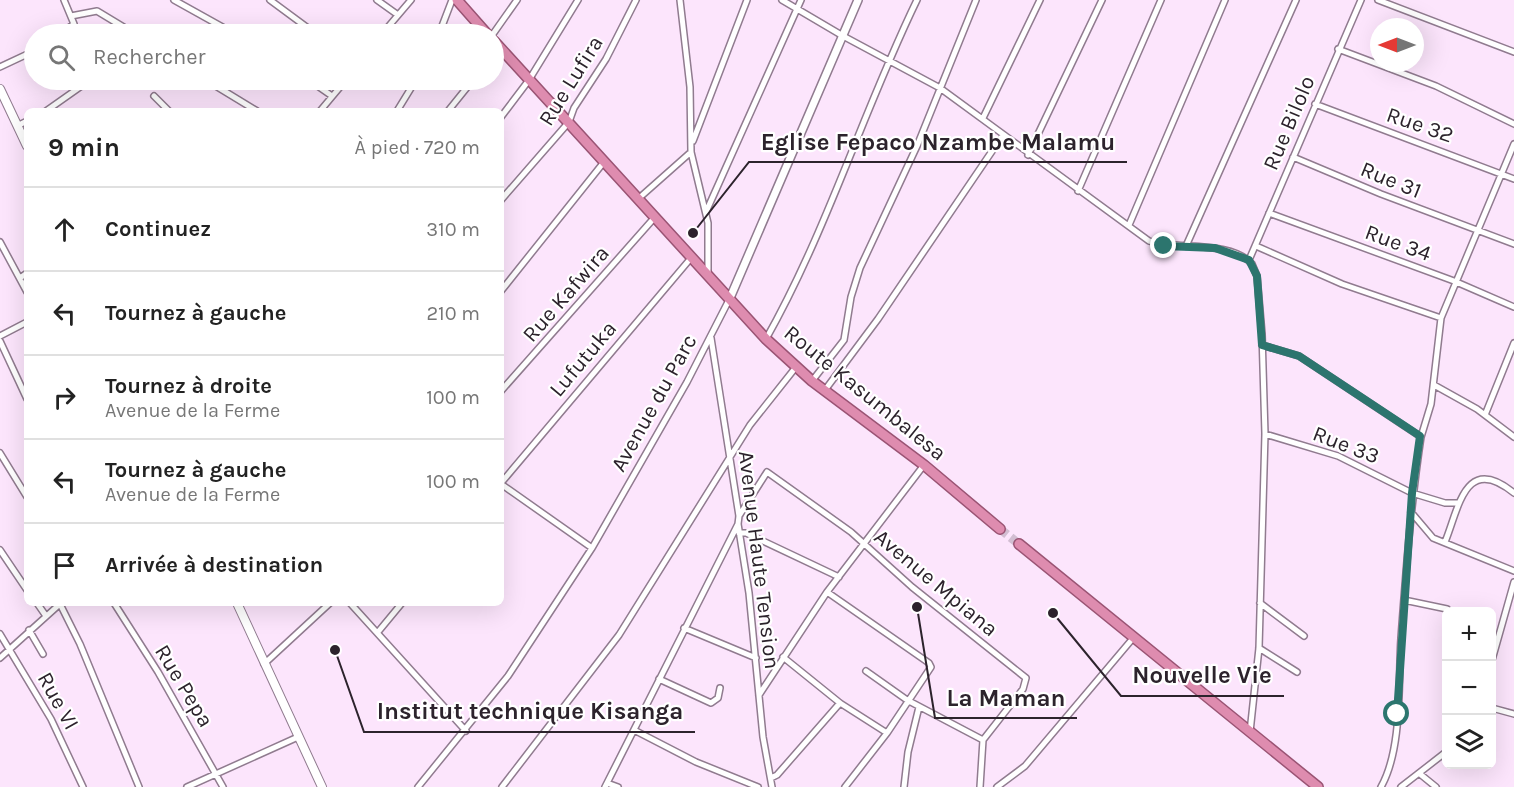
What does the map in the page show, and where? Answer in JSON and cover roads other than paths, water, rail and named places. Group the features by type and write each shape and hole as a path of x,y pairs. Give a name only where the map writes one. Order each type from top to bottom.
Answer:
{"highway":[{"path":"455,0 478,24"},
{"name":"Route Kasumbalesa","path":"504,55 569,122 766,339 812,381 924,465 1000,529"},
{"path":"1019,544 1318,787"}],"main road":[{"path":"0,88 24,140"},
{"path":"238,606 322,787"}],"street":[{"path":"64,0 74,24"},
{"path":"174,0 217,24"},
{"path":"270,0 302,24"},
{"path":"377,0 398,15"},
{"path":"390,24 411,0"},
{"path":"444,24 455,0"},
{"path":"500,24 517,0"},
{"path":"504,113 530,80 578,0"},
{"name":"Rue Lufira","path":"504,197 569,122 574,108 606,59 636,0"},
{"path":"680,0 689,77 692,152 696,180 706,212 708,275"},
{"path":"692,144 747,0"},
{"path":"782,0 940,88 983,118 1028,155 1149,241 1164,246 1215,248 1249,260 1257,276 1265,434 1259,648 1250,732"},
{"path":"706,212 801,0"},
{"name":"Avenue du Parc","path":"418,787 508,676 591,548 711,338 858,0"},
{"path":"766,339 791,294 818,235 917,0"},
{"path":"812,381 844,340 851,297 860,268 890,210 976,0"},
{"path":"983,118 1040,0"},
{"path":"1028,155 1102,0"},
{"path":"1078,191 1161,0"},
{"path":"1129,225 1225,0"},
{"path":"1186,246 1296,0"},
{"name":"Rue Bilolo","path":"1249,260 1361,0"},
{"path":"1378,0 1514,52"},
{"path":"71,16 97,11 118,24"},
{"path":"1338,49 1436,86 1514,124"},
{"path":"0,67 24,56"},
{"path":"50,108 76,90"},
{"path":"222,90 252,108"},
{"path":"324,90 333,96"},
{"path":"323,108 338,90"},
{"path":"399,108 410,90"},
{"path":"450,108 465,90"},
{"path":"154,96 166,108"},
{"name":"Rue 32","path":"1315,104 1514,179"},
{"path":"17,126 24,122"},
{"path":"825,390 878,320 1003,135"},
{"path":"1381,787 1394,735 1412,493 1420,436 1434,386 1441,318 1454,281 1503,174 1514,144"},
{"path":"638,199 692,152"},
{"name":"Rue 31","path":"1293,157 1391,198 1478,230"},
{"path":"504,287 604,162"},
{"name":"Rue 34","path":"1269,213 1454,281 1514,307"},
{"name":"Rue Kafwira","path":"504,388 655,217"},
{"path":"1478,230 1514,244"},
{"path":"0,242 24,286"},
{"path":"1256,246 1342,284 1441,318"},
{"name":"Lufutuka","path":"504,479 691,258"},
{"path":"20,279 24,276"},
{"path":"0,336 24,324"},
{"name":"Avenue Haute Tension","path":"711,338 739,516 739,533 772,787"},
{"path":"0,341 24,393"},
{"path":"1485,415 1514,343"},
{"path":"1262,345 1299,356 1420,436"},
{"path":"502,787 619,635 750,424 796,367"},
{"path":"1434,386 1485,415 1514,437"},
{"name":"Rue 33","path":"1265,434 1338,456 1412,493 1445,503 1457,503"},
{"path":"0,453 24,492"},
{"path":"759,696 827,592 866,544 924,465"},
{"name":"Avenue Mpiana","path":"739,516 767,472 866,544 868,550 912,588 1026,678 1023,689 983,740"},
{"path":"1445,542 1457,503 1473,483 1483,479 1494,480 1514,493"},
{"path":"504,485 591,548"},
{"path":"1411,512 1427,534 1514,571"},
{"path":"618,787 606,785 738,524"},
{"path":"739,533 746,533 839,577"},
{"path":"0,550 24,586"},
{"path":"1496,643 1514,582"},
{"path":"827,592 931,667 907,700 887,734 845,787"},
{"path":"1404,600 1442,608"},
{"path":"1260,603 1304,636"},
{"path":"39,606 46,616"},
{"path":"0,658 58,606"},
{"path":"62,606 139,787"},
{"name":"Rue Pepa","path":"116,606 217,773 223,787"},
{"path":"264,664 327,606"},
{"path":"353,606 466,730"},
{"path":"378,633 400,606"},
{"path":"684,628 756,658"},
{"path":"29,630 43,654"},
{"name":"Rue VI","path":"0,634 11,648 51,719 83,787"},
{"path":"997,787 1025,766 1134,637"},
{"path":"1259,648 1297,672"},
{"path":"783,657 840,703 887,734"},
{"path":"866,671 907,700 983,740 980,787"},
{"path":"659,679 711,703 718,698 720,688"},
{"path":"771,778 777,775 818,731 840,703"},
{"path":"904,787 908,752 919,707"},
{"path":"1496,709 1514,714"},
{"path":"634,730 696,762 758,787"},
{"path":"187,787 298,737"},
{"path":"1401,787 1442,755"},
{"path":"1420,774 1436,787"}],"tunnel":[{"path":"1000,529 1019,544"}],"place":[{"name":"Eglise Fepaco Nzambe Malamu","path":"693,233"},
{"name":"La Maman","path":"917,607"},
{"name":"Nouvelle Vie","path":"1053,613"},
{"name":"Institut technique Kisanga","path":"335,650"}]}
